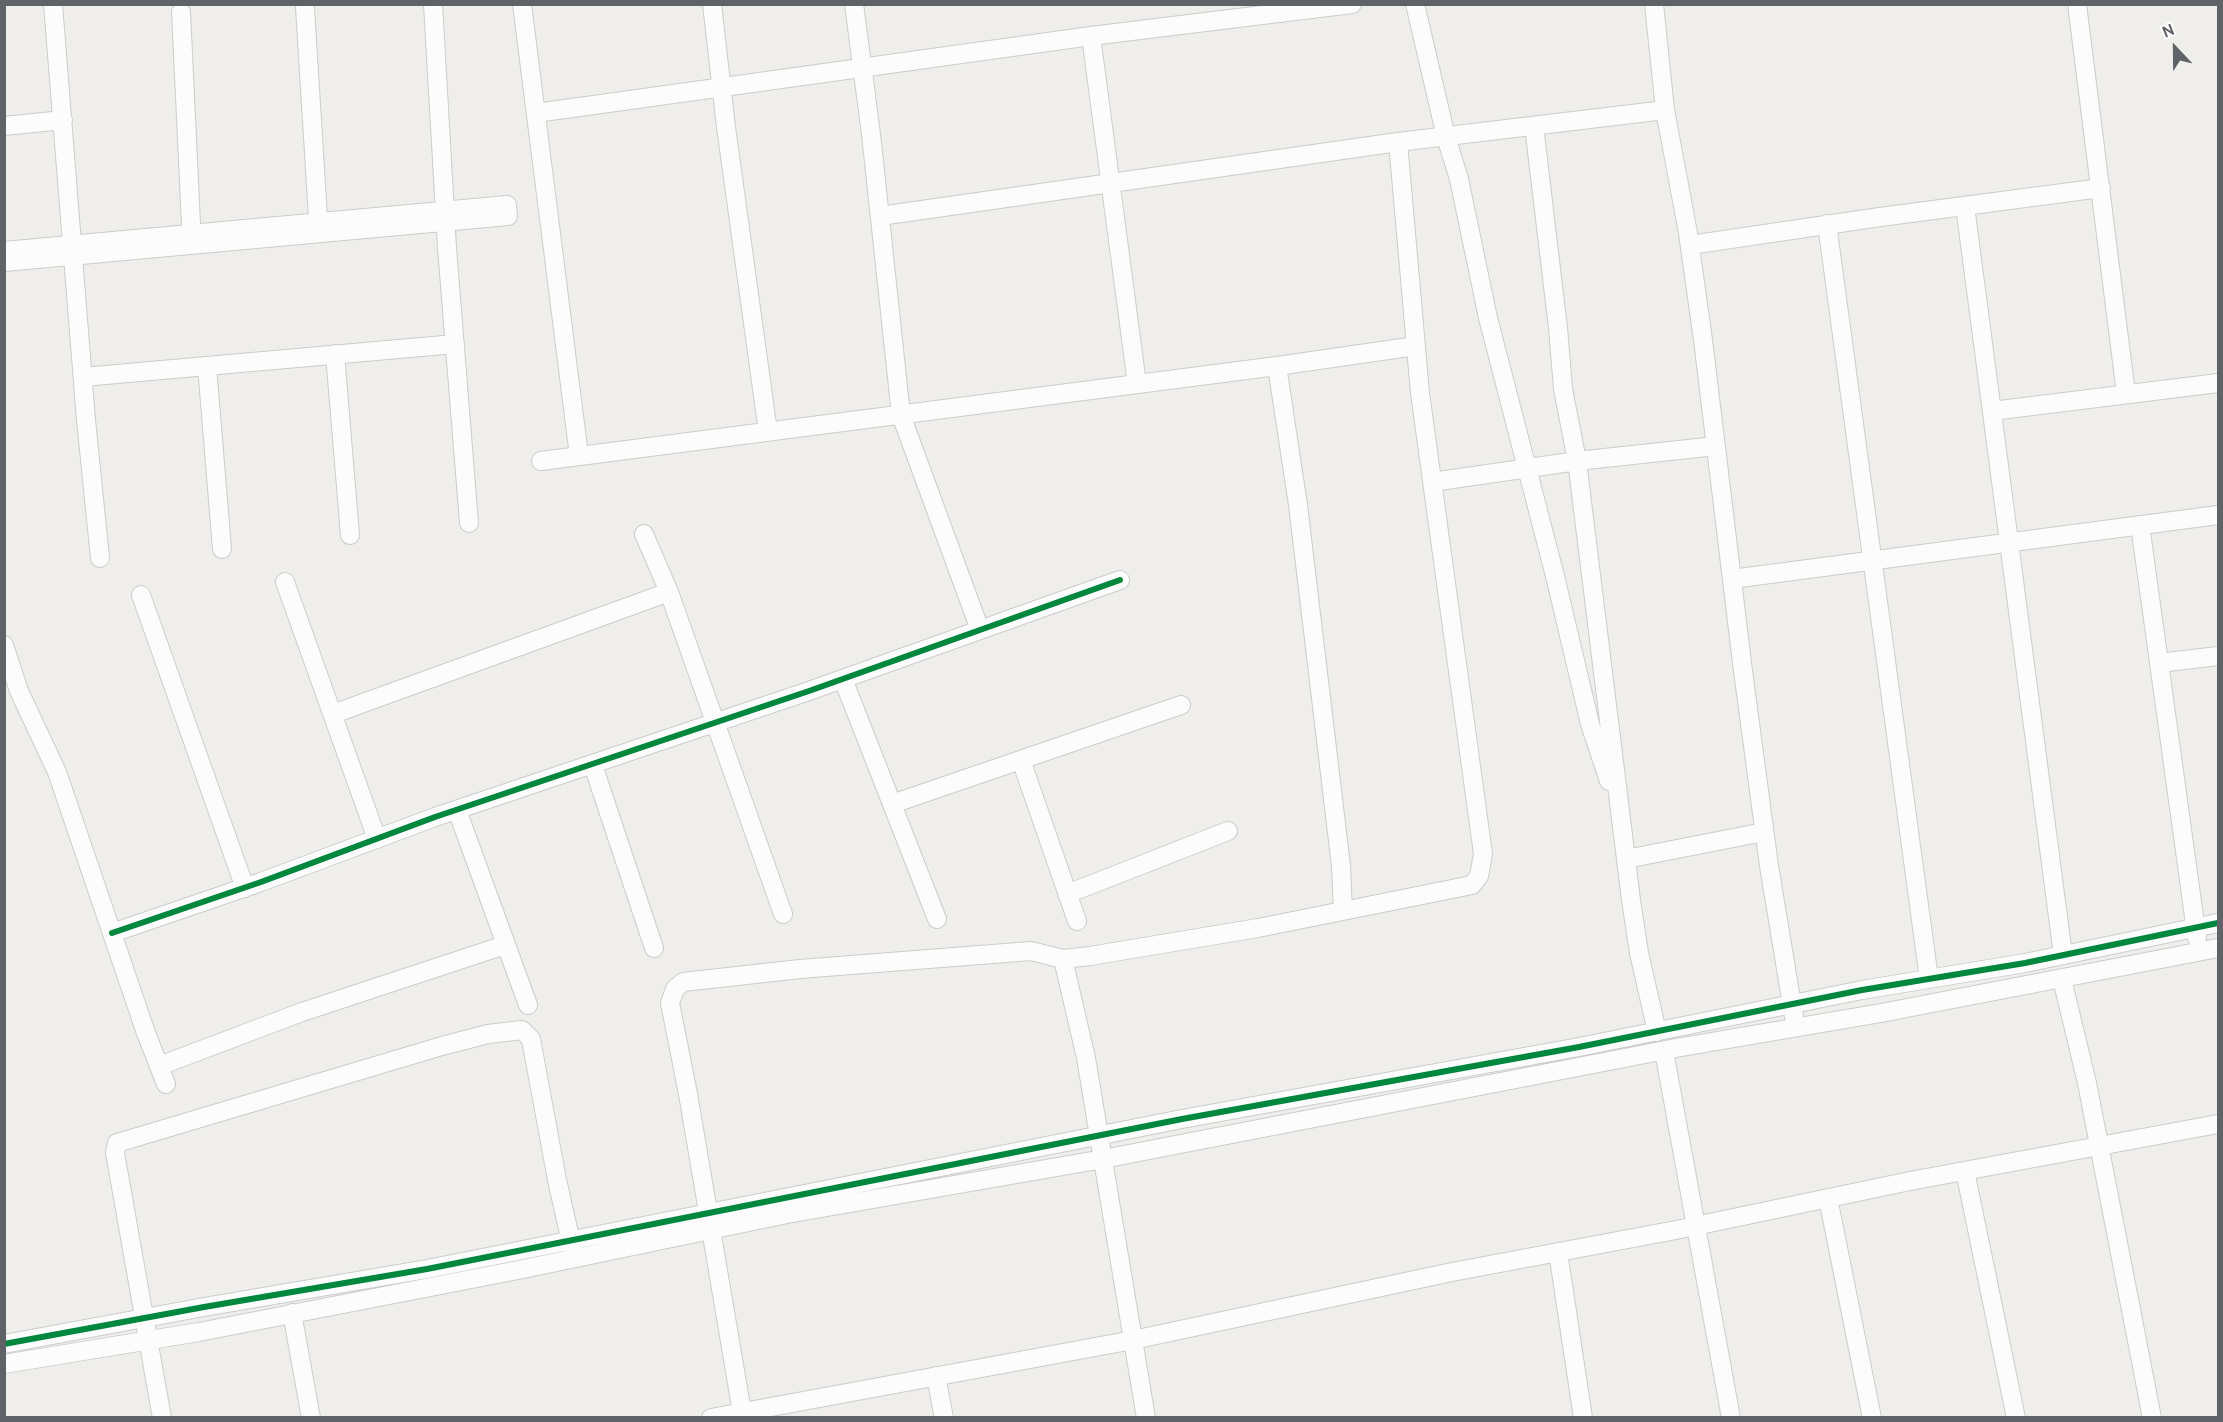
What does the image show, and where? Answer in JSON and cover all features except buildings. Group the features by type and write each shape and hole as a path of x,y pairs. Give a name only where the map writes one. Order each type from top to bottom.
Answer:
{"street":[{"path":"53,4 100,558"},
{"path":"433,4 469,523"},
{"path":"522,4 579,456"},
{"path":"712,4 721,87 768,432"},
{"path":"854,4 901,415 980,630"},
{"path":"536,113 1092,36 1352,4"},
{"path":"1415,4 1446,137 1459,179 1488,318 1590,724 1622,823"},
{"path":"1654,4 1665,110 1690,245 1764,832 1795,1028"},
{"path":"2077,4 2126,394"},
{"path":"305,8 319,228"},
{"path":"181,12 192,239"},
{"path":"1092,36 1137,384"},
{"path":"880,216 1398,142 1665,110"},
{"path":"4,126 63,120"},
{"path":"1534,126 1563,389 1577,461 1626,859 1639,953 1657,1032"},
{"path":"743,1415 688,1094 669,1003 675,989 683,982 800,969 1031,951 1063,959 1258,928 1472,885 1479,876 1482,854 1420,393 1398,142"},
{"path":"1690,245 2101,188"},
{"path":"1965,206 2063,955"},
{"path":"4,262 74,250 446,216"},
{"path":"1827,225 1929,979"},
{"path":"4,251 74,250"},
{"path":"83,377 455,344"},
{"path":"541,461 1416,346"},
{"path":"335,354 350,535"},
{"path":"207,366 222,549"},
{"path":"1277,366 1298,506 1341,866 1343,911"},
{"path":"1992,411 2218,383"},
{"path":"1432,482 1577,461 1716,446"},
{"path":"1732,579 2218,515"},
{"path":"2140,525 2199,952"},
{"path":"644,534 669,592 783,914"},
{"path":"112,933 245,888 457,810 843,679 1120,580"},
{"path":"285,582 377,839"},
{"path":"333,714 669,592"},
{"path":"141,595 245,888"},
{"path":"4,645 12,693 57,772 166,1084"},
{"path":"2159,663 2218,656"},
{"path":"843,679 938,919"},
{"path":"892,804 1181,705"},
{"path":"1021,760 1077,921"},
{"path":"593,765 654,948"},
{"path":"457,810 528,1005"},
{"path":"1067,894 1228,831"},
{"path":"1626,859 1764,832"},
{"path":"2218,923 2063,955 1657,1032 1182,1119 710,1221 575,1258 148,1340 8,1363 5,1341 427,1269 571,1240 710,1221 944,1186 1104,1159 1664,1051 2062,979 2218,948"},
{"path":"159,1066 302,1012 505,945"},
{"path":"1063,959 1086,1058 1146,1418"},
{"path":"2062,979 2087,1083 2152,1418"},
{"path":"162,1418 115,1153 117,1143 376,1065 489,1034 522,1030 531,1039 575,1258"},
{"path":"1664,1051 1731,1418"},
{"path":"711,1418 743,1415 936,1376 1133,1340 1270,1309 1965,1171 2218,1124"},
{"path":"1965,1171 2016,1418"},
{"path":"1828,1198 1872,1418"},
{"path":"1558,1252 1583,1418"},
{"path":"292,1313 311,1418"},
{"path":"936,1376 944,1418"}],"cycle path":[{"path":"112,933 261,882 435,817 809,691 1120,580"},
{"path":"4,1344 427,1269 1182,1119 1579,1047 1862,990 2025,963 2218,923"}]}
